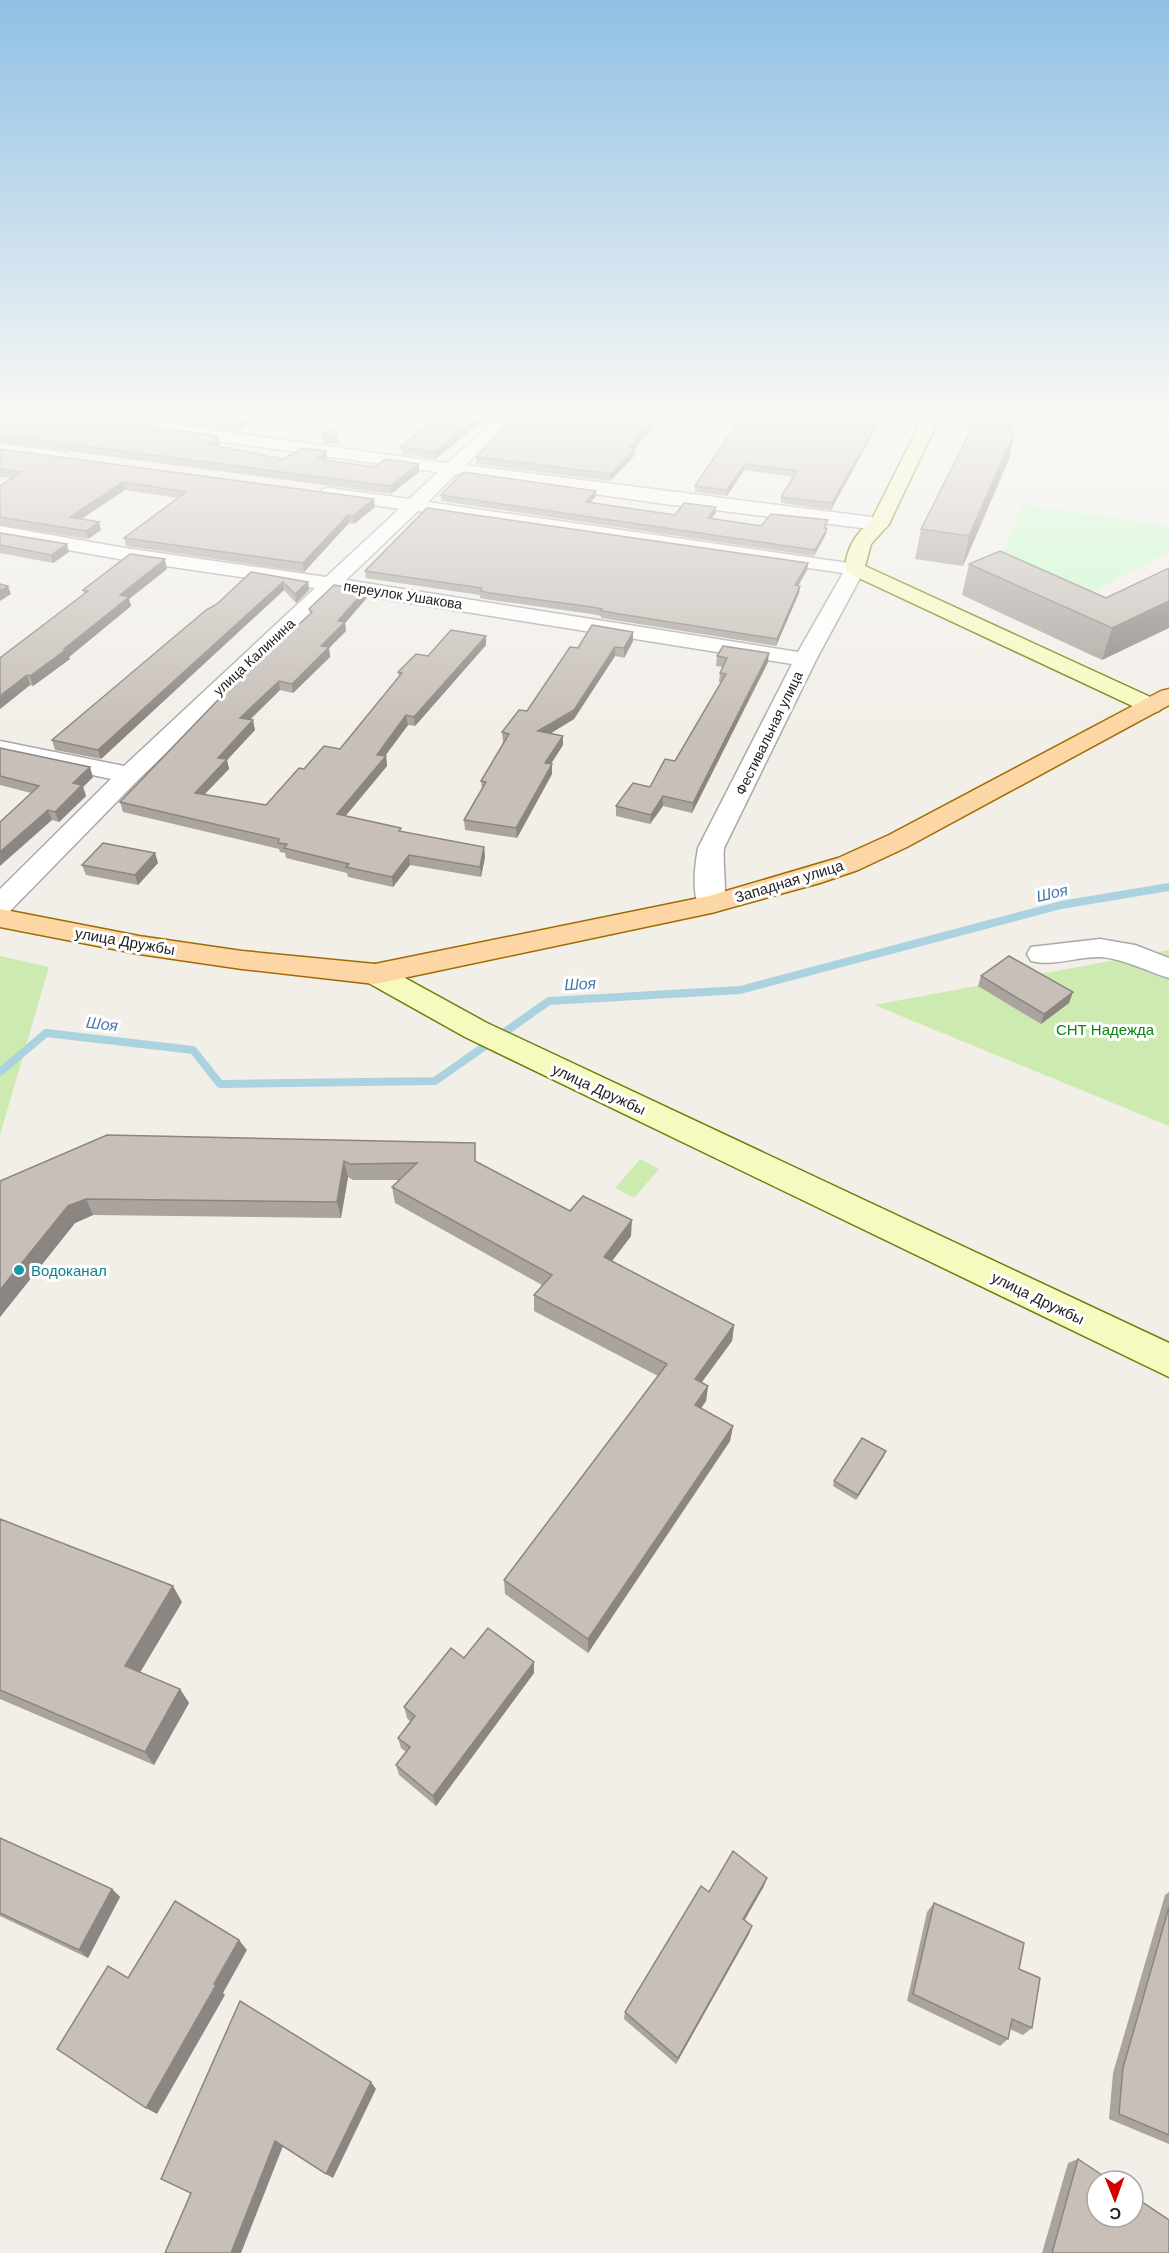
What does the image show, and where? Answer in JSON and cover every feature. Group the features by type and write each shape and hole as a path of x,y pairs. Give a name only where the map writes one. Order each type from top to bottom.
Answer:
{"main road":[{"name":"Западная улица","path":"375,974 711,904 810,878 898,841 1160,701"},
{"name":"улица Дружбы","path":"0,918 150,946 242,960 375,974"}],"street":[{"name":"улица Калинина","path":"0,905 129,775 403,517"},
{"path":"499,517 855,569 1160,701"},
{"path":"826,517 879,524"},
{"name":"Фестивальная улица","path":"711,904 709,863 711,848 805,660 855,569 872,560 884,536 879,524 882,517"},
{"name":"переулок Ушакова","path":"0,532 125,554 332,584 805,660"},
{"path":"0,748 129,775"},
{"path":"1041,954 1100,948 1125,952 1169,968"},
{"name":"улица Дружбы","path":"375,974 476,1030 527,1055 1169,1361"}],"green space":[{"path":"1017,517 1110,517 1169,526 1169,552 1075,600 996,567"},
{"name":"СНТ Надежда","path":"1169,950 1169,1126 874,1005"},
{"path":"0,956 49,967 0,1135"},
{"path":"640,1159 659,1169 634,1198 615,1188"}],"building":[{"path":"1,517 71,517 99,522 86,531"},
{"path":"152,517 346,517 303,563 124,538"},
{"path":"418,517 490,517 808,563 795,585 800,586 777,639 601,611 602,609 592,607 480,591 482,588 365,571"},
{"path":"592,517 709,517 761,526 768,517 828,520 824,528 827,529 815,550"},
{"path":"927,517 977,517 969,536 921,529"},
{"path":"0,533 67,544 51,555 0,545"},
{"path":"1000,551 1106,598 1169,568 1169,601 1112,628 969,564"},
{"path":"130,554 165,559 120,595 129,597 64,649 67,649 0,696 0,658 88,591 83,590"},
{"path":"251,572 308,582 295,594 283,582 98,750 52,740 206,610 217,604"},
{"path":"0,584 8,586 0,591"},
{"path":"334,585 365,590 338,621 345,622 321,646 329,647 292,684 279,681 240,718 253,720 218,758 227,759 195,793 266,805 299,768 304,769 324,746 340,749 402,673 398,672 416,654 428,656 451,630 486,636 414,717 406,715 377,755 386,756 337,814 401,828 399,831 484,847 480,867 409,855 392,877 346,867 349,864 284,848 287,844 278,843 279,839 120,802 216,702 312,612 309,609"},
{"path":"592,625 633,632 624,648 615,647 574,710 538,731 563,736 545,763 552,764 516,828 464,820 486,782 481,781 509,734 502,732 519,710 527,711 570,647 578,648"},
{"path":"723,646 769,653 693,803 663,796 651,815 616,806 633,783 650,787 665,759 675,761 726,674 720,673 727,658 717,656"},
{"path":"0,748 90,767 73,783 82,785 55,812 48,810 0,852 0,822 39,786 0,776"},
{"path":"103,843 155,853 135,875 82,865"},
{"path":"1009,956 1073,992 1044,1014 981,976"},
{"path":"107,1135 475,1143 475,1161 570,1211 583,1196 632,1220 604,1257 734,1325 695,1379 708,1386 695,1405 733,1426 588,1639 504,1580 667,1364 534,1295 552,1275 392,1187 417,1163 350,1164 344,1161 337,1202 86,1199 68,1206 0,1290 0,1181"},
{"path":"862,1438 886,1451 858,1495 834,1481"},
{"path":"0,1519 173,1586 125,1666 180,1689 145,1752 0,1690"},
{"path":"488,1628 534,1662 433,1796 396,1765 410,1747 398,1738 415,1716 404,1707 451,1648 464,1658"},
{"path":"0,1838 112,1889 79,1950 0,1913"},
{"path":"733,1851 767,1878 743,1919 752,1926 678,2058 625,2012 701,1886 709,1892"},
{"path":"175,1901 239,1940 146,2108 57,2049 108,1966 128,1978"},
{"path":"934,1903 1024,1943 1019,1969 1040,1978 1032,2028 1012,2019 1008,2039 913,1994"},
{"path":"1169,1907 1169,2135 1119,2114 1123,2068"},
{"path":"240,2001 371,2082 326,2174 275,2141 231,2253 165,2253 191,2193 161,2179"},
{"path":"1078,2159 1093,2169 1085,2169 1085,2229 1145,2229 1145,2204 1169,2220 1169,2253 1052,2253"}],"waterway":[{"name":"Шоя","path":"0,1072 46,1033 193,1050 220,1084 435,1081 549,1001 740,990 1061,905 1169,887"}],"place":[{"name":"Водоканал","path":"19,1270"}]}
